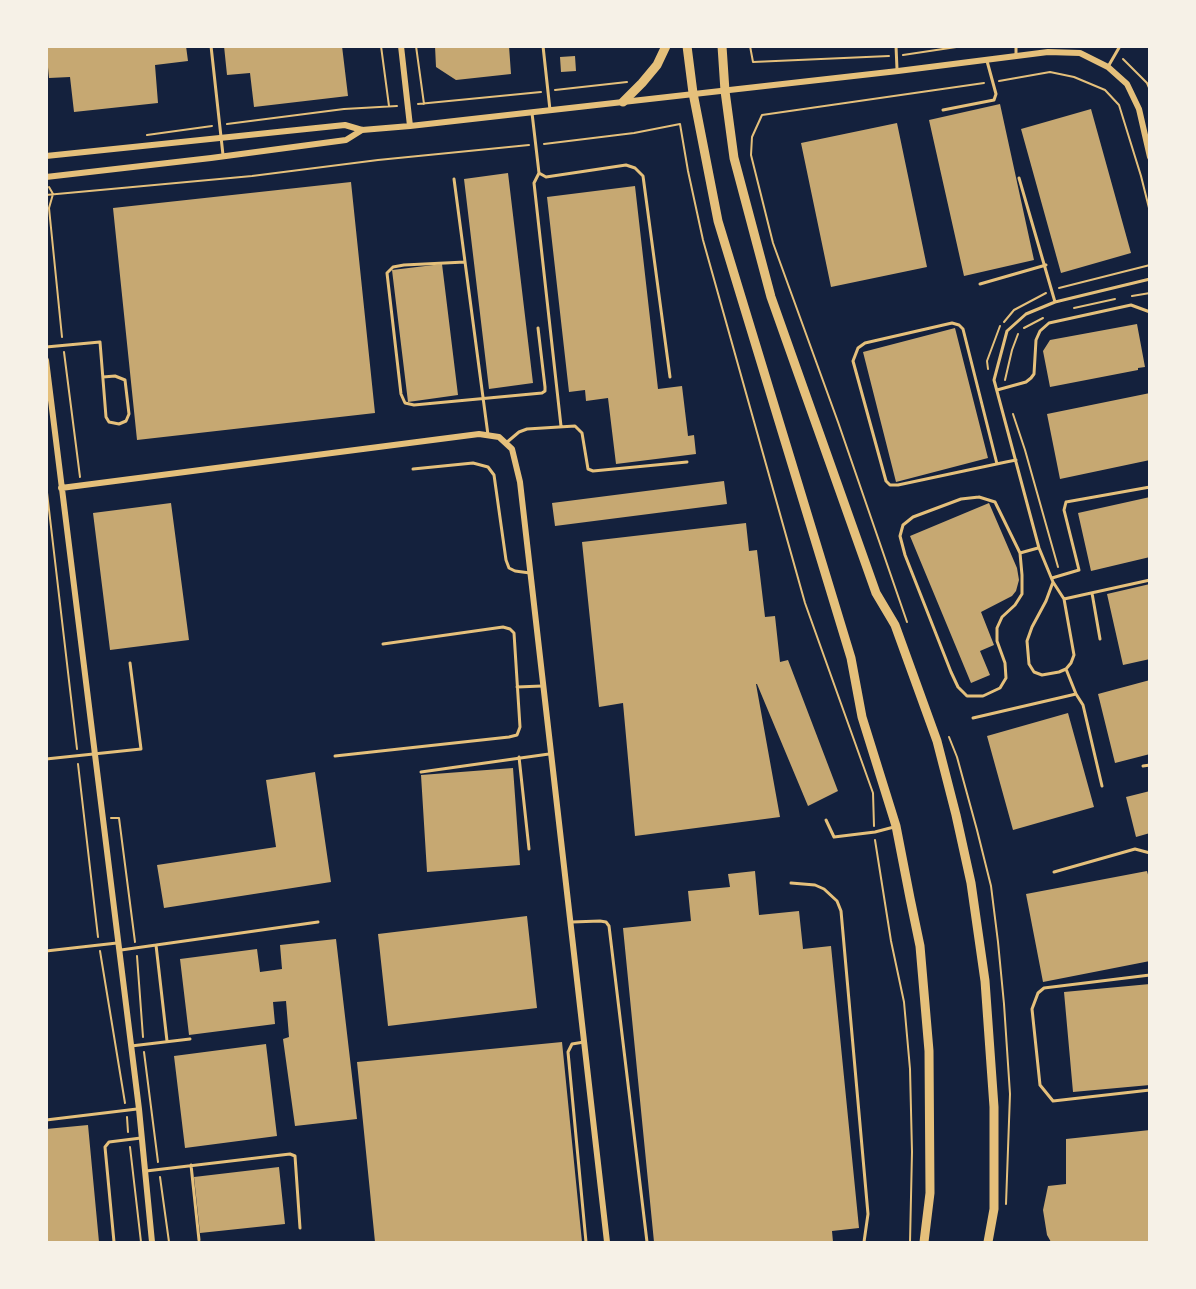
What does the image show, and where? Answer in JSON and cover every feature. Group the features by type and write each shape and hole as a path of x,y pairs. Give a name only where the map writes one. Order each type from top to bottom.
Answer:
{"main road":[{"path":"623,102 657,65 666,46"},
{"path":"687,46 693,93 718,221 851,658 862,717 896,826 920,946 925,996 930,1117 930,1193 924,1242"},
{"path":"722,46 724,92 734,158 771,297 876,593 895,625 937,741 956,815 971,883 985,981 994,1107 994,1209 988,1242"}],"street":[{"path":"401,46 410,126"},
{"path":"46,156 345,125 362,130 410,126 693,93 724,92 1048,52 1080,53 1108,67 1127,84 1139,109 1149,157"},
{"path":"46,177 223,157 346,140 362,130"},
{"path":"46,360 139,1109 152,1242"},
{"path":"61,488 479,434 499,437 512,449 520,482 607,1242"}],"lane":[{"path":"211,46 223,157"},
{"path":"543,46 550,110"},
{"path":"896,46 898,71"},
{"path":"1016,46 1016,56"},
{"path":"1108,67 1120,46"},
{"path":"944,110 994,100 996,94 987,60"},
{"path":"532,113 539,173 534,183 561,426"},
{"path":"539,173 552,177 626,165 635,168 643,176 670,377"},
{"path":"1019,178 1055,302"},
{"path":"454,179 488,435"},
{"path":"465,262 404,265 393,267 387,273 401,394 405,403 414,405 542,393 545,391 538,328"},
{"path":"980,284 1046,265"},
{"path":"1052,580 1046,601 1027,641 1029,664 1034,672 1042,675 1066,669 1074,655 1064,598 1052,580 1038,548 994,380 1006,331 1026,314 1055,302 1149,279"},
{"path":"997,390 1026,382 1034,374 1036,340 1040,331 1049,323 1131,305 1149,312"},
{"path":"997,464 963,329 959,325 952,323 898,335 865,343 858,348 853,361 886,481 890,485 898,485 1016,460"},
{"path":"46,347 100,342 106,417 109,422 119,424 126,421 129,414 125,380 120,376 103,377"},
{"path":"506,444 519,432 527,429 575,426 582,433 588,469 593,471 687,462"},
{"path":"413,469 473,463 488,467 494,475 509,568 530,573"},
{"path":"1052,580 1079,570 1064,510 1066,502 1149,487"},
{"path":"987,498 995,502 1020,553 1022,594 1015,605 1002,617 997,628 997,641 1005,663 1006,678 1000,688 983,696 967,696 958,687 951,672 905,555 900,536 903,525 913,517 961,499 987,498"},
{"path":"1020,553 1038,548"},
{"path":"1064,598 1149,580"},
{"path":"1092,593 1100,639"},
{"path":"335,756 517,735 520,727 514,633 503,627 383,644"},
{"path":"46,759 95,756 141,749 130,663"},
{"path":"1066,669 1083,705 1102,786"},
{"path":"517,687 543,686"},
{"path":"973,718 1076,694"},
{"path":"421,772 551,754"},
{"path":"519,757 530,849"},
{"path":"1143,766 1149,765"},
{"path":"826,820 834,837 874,832 896,826"},
{"path":"1054,872 1135,849 1149,853"},
{"path":"790,883 815,885 824,889 837,901 841,911 868,1214 864,1242"},
{"path":"570,922 600,921 606,922 609,926 647,1242"},
{"path":"119,950 318,922"},
{"path":"46,951 118,943"},
{"path":"156,945 167,1041"},
{"path":"1149,975 1044,988 1038,993 1032,1009 1040,1085 1053,1101 1149,1090"},
{"path":"131,1047 190,1039"},
{"path":"584,1042 572,1044 568,1052 586,1242"},
{"path":"46,1120 139,1109"},
{"path":"114,1242 105,1147 109,1142 141,1138"},
{"path":"145,1171 290,1154 295,1156 300,1228"},
{"path":"191,1165 199,1240"}],"path":[{"path":"381,46 389,106"},
{"path":"416,46 424,104"},
{"path":"750,46 753,62 897,56 963,46"},
{"path":"1116,53 1147,83 1149,90"},
{"path":"762,115 1050,72 1074,77 1105,90 1119,105 1141,176 1149,212"},
{"path":"142,135 344,109 424,104 631,81"},
{"path":"46,195 252,176 378,160 536,145 634,133 680,124 703,240 805,603 873,793 878,864 904,1002 910,1069 910,1242"},
{"path":"46,183 53,194"},
{"path":"988,370 987,361 998,328 1014,310 1052,290 1149,265"},
{"path":"1129,297 1149,293"},
{"path":"1068,310 1119,298"},
{"path":"1004,388 1012,350 1019,332 1047,316"},
{"path":"1011,409 1061,577"},
{"path":"46,483 99,945 126,1110 141,1242"},
{"path":"103,818 119,818 136,947 158,1169 169,1242"}],"building":[{"path":"46,46 186,46 188,61 155,65 158,103 74,112 70,77 49,78"},
{"path":"224,46 342,46 348,96 254,107 250,73 227,75"},
{"path":"435,46 509,46 511,74 456,80 436,67"},
{"path":"575,56 576,71 561,72 560,57"},
{"path":"1000,104 1034,260 964,276 929,120"},
{"path":"1091,109 1131,253 1061,273 1021,129"},
{"path":"897,123 927,267 831,287 801,143"},
{"path":"508,173 533,383 489,389 464,179"},
{"path":"351,182 375,413 137,440 113,208"},
{"path":"635,186 658,389 682,386 688,436 694,435 696,454 616,464 608,398 586,401 585,390 569,392 547,197"},
{"path":"442,264 458,395 408,402 392,270"},
{"path":"1137,324 1145,367 1050,387 1043,351 1050,340"},
{"path":"955,328 988,458 896,482 863,352"},
{"path":"1150,393 1150,460 1060,479 1047,414"},
{"path":"724,481 727,504 555,526 552,503"},
{"path":"1150,497 1150,557 1091,571 1078,513"},
{"path":"171,503 189,640 110,650 93,513"},
{"path":"989,503 1017,568 1019,580 1012,596 981,612 994,645 980,651 990,675 971,683 910,536"},
{"path":"746,523 749,551 757,550 765,617 775,616 780,662 788,660 838,791 808,806 756,684 780,817 635,836 623,703 599,707 582,542"},
{"path":"1150,584 1150,659 1123,665 1107,594"},
{"path":"1150,680 1150,754 1115,763 1098,694"},
{"path":"1068,713 1094,807 1013,830 987,736"},
{"path":"513,768 520,865 427,872 421,775"},
{"path":"315,772 331,882 164,908 157,865 276,847 266,780"},
{"path":"1150,791 1150,833 1136,837 1126,797"},
{"path":"755,871 759,915 799,911 803,949 831,946 859,1228 832,1231 833,1242 654,1242 623,928 691,921 688,891 730,887 728,874"},
{"path":"1147,871 1150,882 1150,961 1043,982 1026,894"},
{"path":"527,916 537,1008 388,1026 378,934"},
{"path":"336,939 357,1119 295,1126 283,1039 289,1037 286,1001 273,1002 275,1024 189,1035 180,959 257,949 260,972 282,969 280,945"},
{"path":"1150,984 1150,1085 1073,1092 1064,992"},
{"path":"562,1042 582,1242 375,1242 357,1062"},
{"path":"266,1044 277,1136 185,1148 174,1056"},
{"path":"88,1125 99,1242 46,1242 46,1129"},
{"path":"1150,1130 1150,1242 1051,1242 1047,1235 1043,1210 1048,1186 1066,1184 1066,1139"},
{"path":"279,1167 285,1224 200,1233 194,1177"}]}
